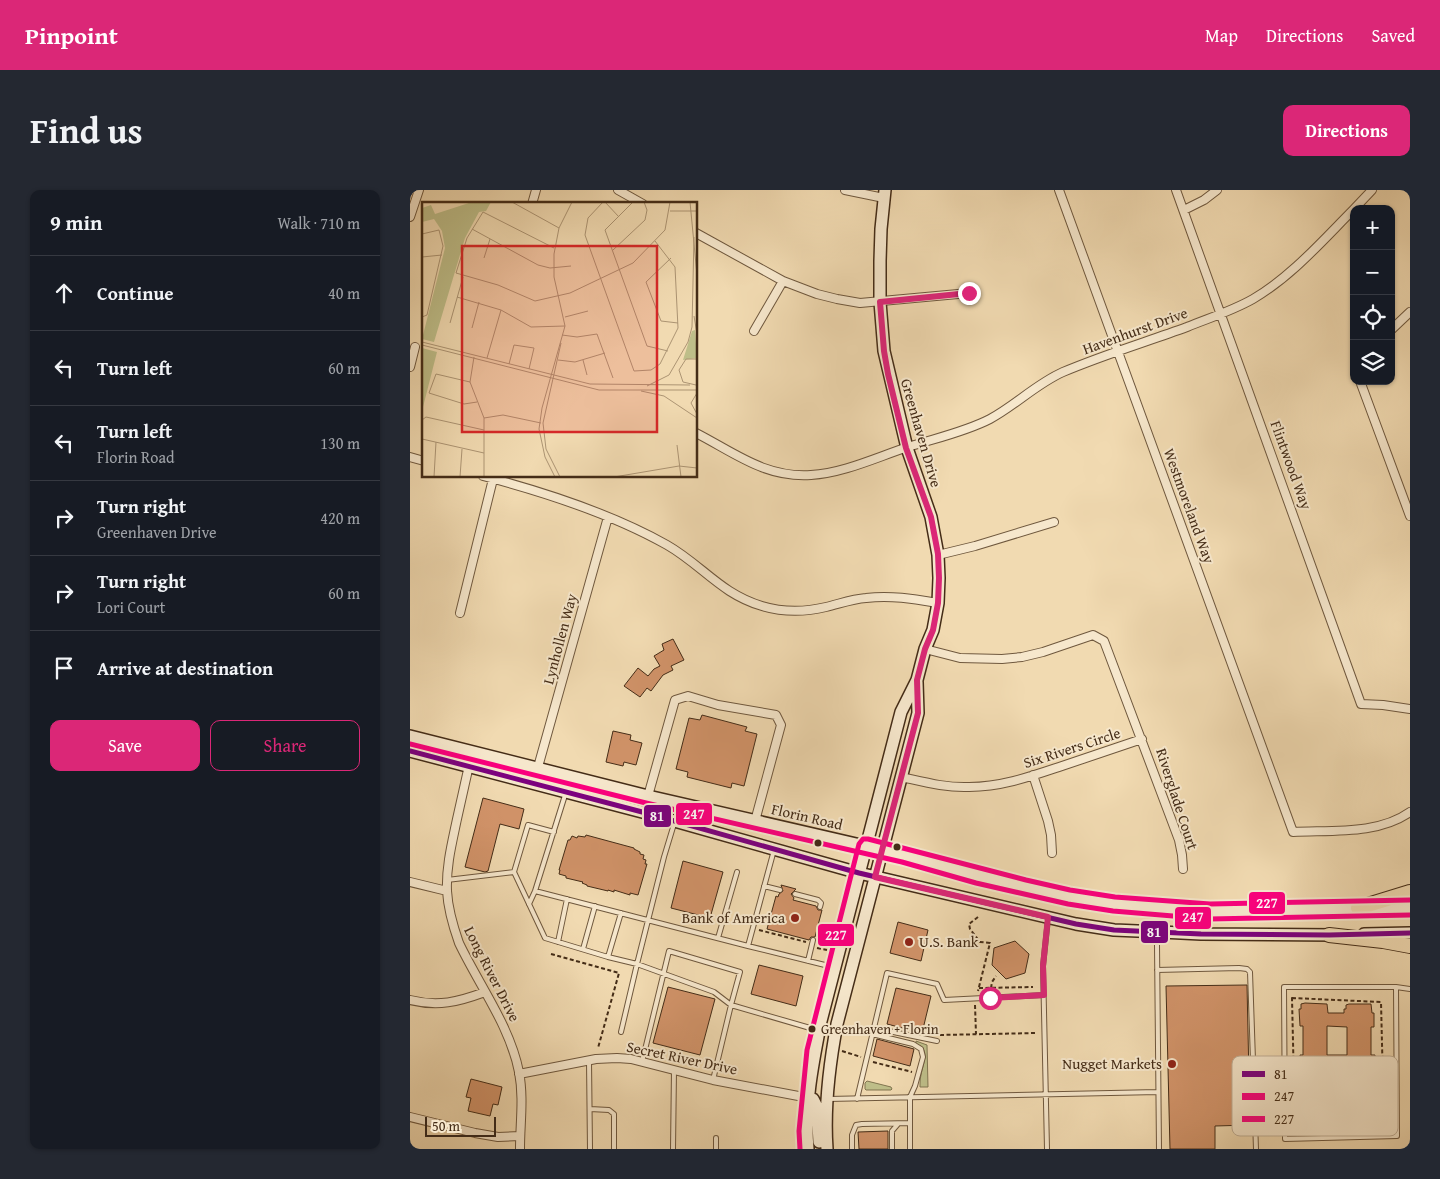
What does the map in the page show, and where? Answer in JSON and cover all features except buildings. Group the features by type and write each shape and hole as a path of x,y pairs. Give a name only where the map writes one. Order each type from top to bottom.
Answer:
{"highway":[{"path":"1358,908 1410,892"},
{"path":"1329,935 1410,946"}],"main road":[{"name":"Greenhaven Drive","path":"808,1149 806,1132 814,1052 823,1010 902,712 917,680 925,649 933,630 938,603 938,554 931,517 906,448 884,351 880,302 881,229 885,194"},
{"name":"Greenhaven Drive","path":"827,1149 826,1100 831,1055 837,1024 918,713 917,680"},
{"name":"Florin Road","path":"410,736 648,796 866,846 1069,897 1114,904 1210,912 1410,907"},
{"path":"410,752 566,792 859,873 1076,924 1114,930 1202,934 1329,935 1410,933"},
{"path":"823,1010 824,1036 818,1089 821,1096 826,1100"},
{"path":"810,1098 813,1099 817,1107 819,1149"}],"street":[{"path":"410,217 419,190"},
{"path":"618,190 639,202"},
{"path":"845,190 885,194"},
{"name":"Westmoreland Way","path":"1059,190 1293,832 1364,829 1392,822 1410,812"},
{"name":"Flintwood Way","path":"1176,190 1362,704 1410,708"},
{"path":"1184,210 1204,200 1218,190"},
{"name":"Havenhurst Drive","path":"1358,205 1372,190"},
{"name":"Havenhurst Drive","path":"698,434 752,464 767,470 796,476 841,470 978,425 1054,377 1078,366 1222,314 1252,299 1288,274 1350,213"},
{"path":"698,234 783,281 817,294 837,299 860,303 969,293"},
{"path":"754,331 783,281"},
{"path":"1395,326 1410,312"},
{"path":"410,366 412,346"},
{"path":"1361,385 1410,516"},
{"path":"490,478 535,491 608,517 666,544 691,561 727,591 762,606 784,610 806,610 855,599 878,597 898,597 938,603"},
{"path":"460,612 493,479"},
{"name":"Lynhollen Way","path":"538,768 608,517"},
{"path":"938,554 975,546 1054,522"},
{"name":"Six Rivers Circle","path":"902,777 949,786 992,786 1033,775 1142,739 1104,641 1092,634 1043,652 1002,659 960,658 925,649"},
{"path":"648,796 676,700 688,696 718,705 776,716 781,725 755,821"},
{"name":"Riverglade Court","path":"1142,739 1179,840 1183,869"},
{"name":"Long River Drive","path":"472,752 450,853 447,891 449,908 459,943 513,1050 522,1096 520,1149"},
{"path":"1033,775 1048,821 1052,853"},
{"path":"410,882 447,891"},
{"path":"410,1000 443,1004 458,1002 485,992"},
{"name":"Secret River Drive","path":"519,1074 589,1060 617,1058 642,1062 713,1080 810,1098"},
{"path":"410,1117 498,1137 520,1136"}],"lane":[{"path":"529,904 535,891 566,792"},
{"path":"621,1032 647,920 675,822"},
{"path":"554,832 528,824 514,872 544,938 664,973 714,992 731,1005 819,1031"},
{"path":"748,946 774,850"},
{"path":"448,880 514,872"},
{"path":"718,938 737,872"},
{"path":"764,886 780,890"},
{"path":"535,891 834,967"},
{"path":"795,894 818,900 821,903 820,908"},
{"path":"558,942 568,899"},
{"path":"583,950 595,906"},
{"path":"608,957 621,913"},
{"path":"1047,1149 1043,966 1048,917"},
{"path":"1159,1149 1157,945 1161,932"},
{"path":"808,961 812,943"},
{"path":"642,1062 669,951 740,972 713,1080"},
{"path":"1157,970 1247,969 1250,972 1253,1056"},
{"path":"857,1099 887,973 937,984 944,1000 1044,995"},
{"path":"1284,1056 1284,987 1396,987 1410,990"},
{"path":"1396,987 1396,1056"},
{"path":"874,1028 937,1041"},
{"path":"872,1034 913,1044 922,1049 923,1057 910,1098 910,1149"},
{"path":"589,1060 590,1149"},
{"path":"673,1149 674,1070"},
{"path":"826,1100 1158,1092"},
{"path":"590,1109 609,1110 614,1114 614,1149"},
{"path":"852,1149 852,1135 856,1125 910,1123"},
{"path":"892,1149 892,1131 898,1124"},
{"path":"1256,1136 1256,1149"},
{"path":"1284,1136 1284,1139 1397,1136"},
{"path":"716,1138 716,1149"}],"path":[{"path":"976,1034 975,1002 990,944 980,942 970,929 968,924 978,917"},
{"path":"757,930 812,943 816,948 827,950"},
{"path":"551,954 619,973 598,1048"},
{"path":"991,988 996,976"},
{"path":"979,988 1033,988"},
{"path":"1293,1056 1292,998 1381,1002 1382,1056"},
{"path":"937,1035 1037,1033"},
{"path":"842,1052 913,1072"}],"green space":[{"path":"916,1041 927,1045 928,1087 920,1087 925,1053 921,1046 916,1044"},
{"path":"867,1081 891,1087 892,1089 866,1090 865,1083"}],"transit line":[{"name":"247","path":"410,744 646,803 902,862 976,883 1068,904 1113,911 1209,919 1410,915"},
{"name":"81","path":"410,751 646,813 859,873 1076,924 1114,930 1201,934 1329,935 1410,933"},
{"name":"227","path":"800,1149 799,1131 807,1050 859,844 863,839 1026,880 1070,890 1115,897 1210,904 1410,900"}],"place":[{"name":"Bank of America","path":"795,918"},
{"name":"U.S. Bank","path":"909,942"},
{"name":"Greenhaven + Florin","path":"812,1029"},
{"name":"Nugget Markets","path":"1172,1064"}],"route":[{"path":"969,293 880,302 881,327 888,374 906,448 931,517 938,554 939,578 938,603 933,630 925,649 917,680 918,713 875,877 1048,917 1043,966 1044,995 990,998"}]}
